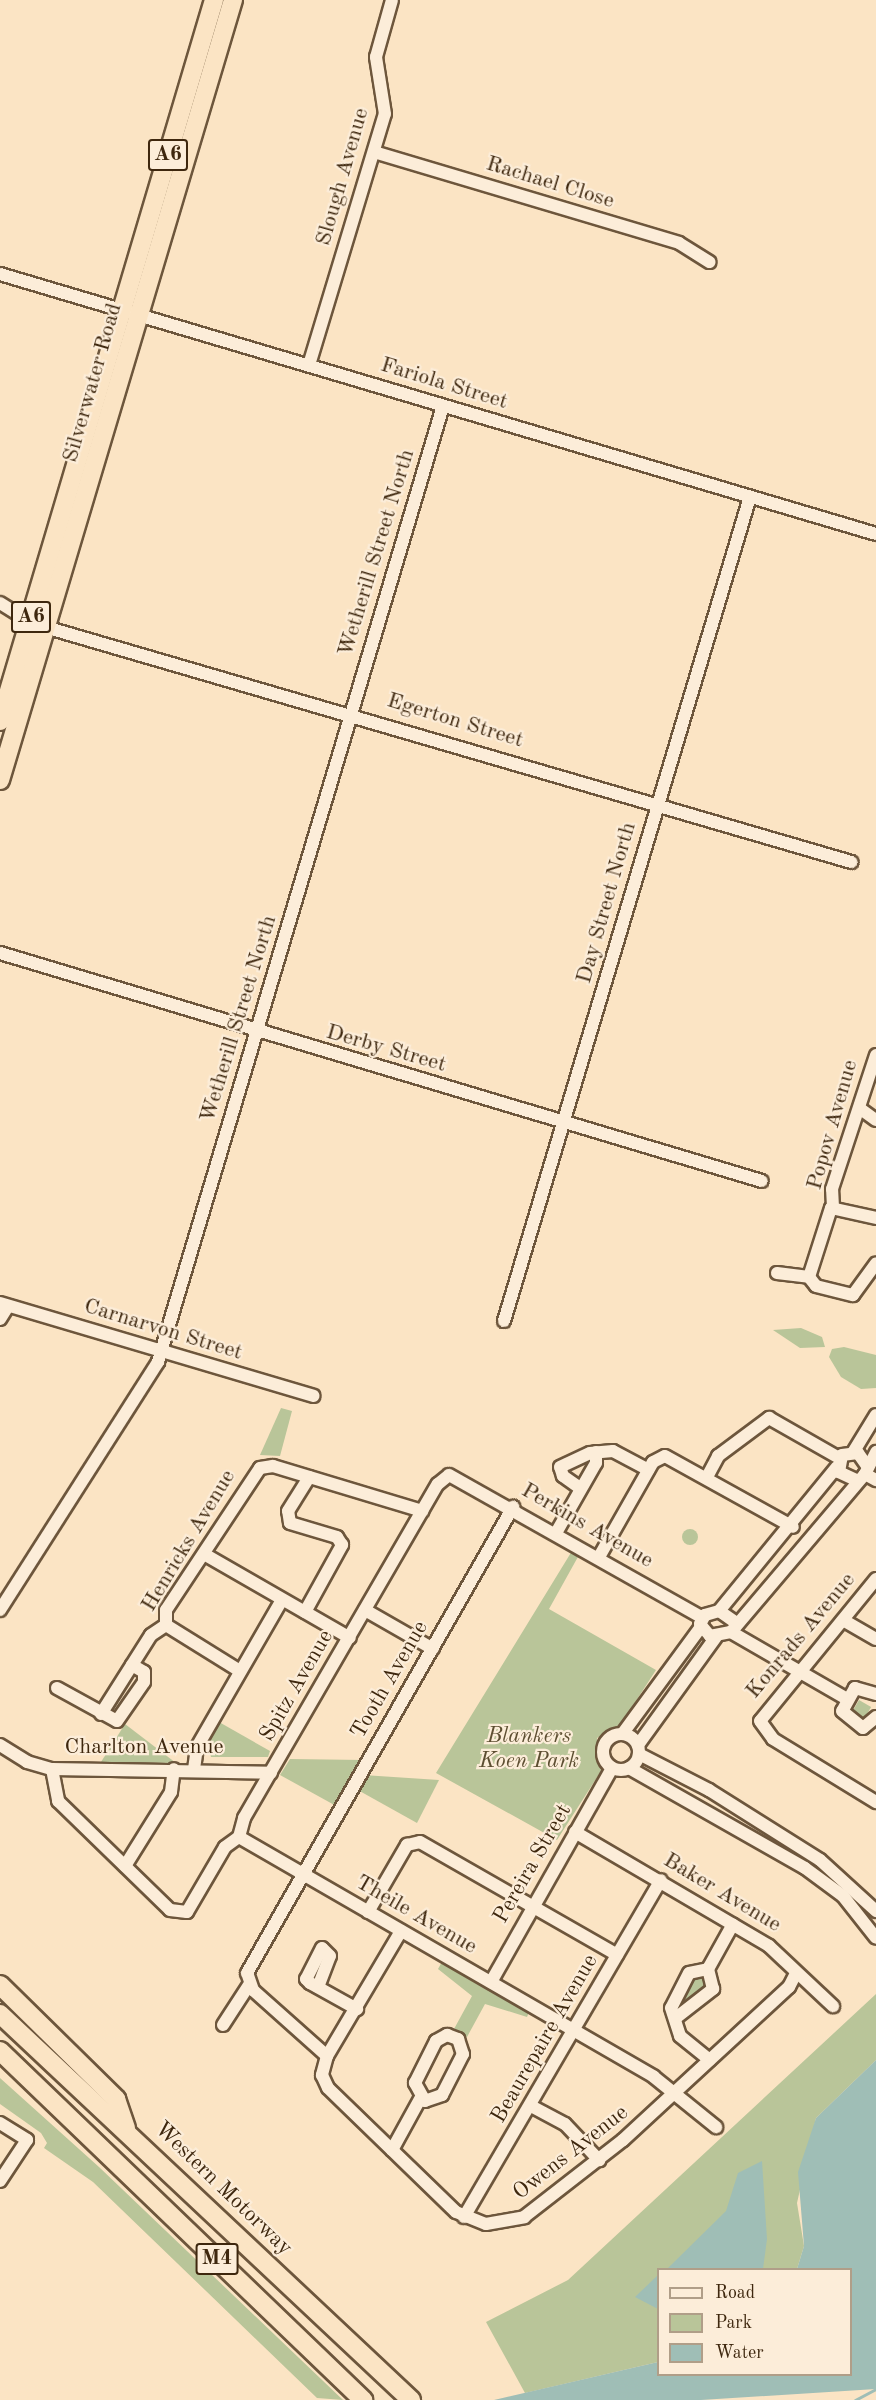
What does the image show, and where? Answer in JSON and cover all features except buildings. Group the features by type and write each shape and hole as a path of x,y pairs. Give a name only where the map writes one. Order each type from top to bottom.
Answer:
{"highway":[{"name":"Silverwater Road","path":"0,780 38,624 130,313 233,0"},
{"name":"Silverwater Road","path":"130,313 210,1"},
{"name":"Silverwater Road","path":"0,721 38,624"},
{"path":"0,1985 116,2099 127,2130"},
{"name":"Western Motorway","path":"0,2014 127,2130 411,2400"},
{"name":"M4","path":"0,2051 363,2400"}],"street":[{"name":"Slough Avenue","path":"309,365 386,108 376,57 392,0"},
{"name":"Rachael Close","path":"374,152 679,243 710,262"},
{"name":"Fariola Street","path":"0,274 876,534"},
{"name":"Wetherill Street North","path":"0,1610 162,1352 443,406"},
{"name":"Day Street North","path":"504,1321 750,497"},
{"name":"Egerton Street","path":"0,603 38,624 351,712 851,862"},
{"name":"Derby Street","path":"0,953 256,1032 762,1181"},
{"name":"Popov Avenue","path":"808,1277 832,1208 835,1180 853,1122 862,1110 876,1055"},
{"path":"862,1110 876,1120"},
{"path":"832,1208 876,1218"},
{"path":"777,1273 808,1277 816,1286 856,1293 876,1263"},
{"name":"Carnarvon Street","path":"4,1304 314,1396"},
{"path":"0,1319 4,1304"},
{"path":"876,1415 854,1451 838,1463 793,1527 719,1611 702,1622 623,1733 604,1743 603,1754 612,1768 629,1768 805,1868 843,1896 876,1938"},
{"path":"707,1477 718,1456 769,1418 838,1463 866,1475"},
{"path":"580,1488 563,1476 560,1467 596,1452 613,1450 648,1470"},
{"path":"854,1451 866,1475"},
{"path":"556,1533 596,1452"},
{"path":"629,1768 716,1637 733,1627 866,1475 876,1452"},
{"path":"599,1557 648,1470 665,1456 707,1477 793,1527"},
{"name":"Henricks Avenue","path":"101,1714 151,1635 166,1625 166,1610 260,1468 273,1466 309,1477"},
{"name":"Perkins Avenue","path":"449,1474 513,1507 599,1557 702,1622 716,1637"},
{"name":"Spitz Avenue","path":"125,1866 179,1914 191,1908 225,1847 239,1837 272,1773 422,1511 449,1474"},
{"path":"305,1612 342,1545 337,1537 290,1523 288,1511 309,1477 422,1511"},
{"name":"Tooth Avenue","path":"223,2025 249,1985 247,1973 513,1507"},
{"path":"204,1554 350,1638"},
{"name":"Konrads Avenue","path":"875,1798 773,1739 760,1721 796,1670 843,1620 876,1579"},
{"path":"194,1768 197,1747 282,1600"},
{"path":"366,1610 432,1649"},
{"path":"719,1611 733,1627 796,1670 847,1699"},
{"path":"843,1620 876,1639"},
{"path":"166,1625 240,1671"},
{"path":"57,1688 117,1721 130,1705 145,1676 132,1665"},
{"path":"876,1694 858,1686 847,1699 843,1715 860,1727 868,1727 876,1717"},
{"path":"112,1695 130,1705"},
{"path":"623,1733 639,1750 709,1790 826,1864 876,1911"},
{"name":"Charlton Avenue","path":"0,1745 27,1762 52,1769 194,1768 272,1773"},
{"name":"Pereira Street","path":"490,1982 612,1768"},
{"path":"52,1769 58,1801 125,1866 171,1792 174,1769"},
{"name":"Baker Avenue","path":"575,1832 661,1880 782,1955 795,1975 833,2006"},
{"name":"Theile Avenue","path":"239,1837 573,2029 675,2094 716,2127"},
{"path":"368,1912 407,1845 416,1842 617,1955"},
{"name":"Beaurepaire Avenue","path":"464,2217 531,2106 573,2029 661,1880"},
{"path":"677,2017 713,1989 708,1969 733,1924"},
{"path":"401,1931 321,2069 328,2088 464,2217"},
{"path":"708,1969 689,1973 671,2008 677,2017 680,2036 710,2060"},
{"name":"Owens Avenue","path":"464,2217 486,2224 517,2220 599,2160 675,2094 789,1987 795,1975"},
{"path":"249,1985 327,2056"},
{"path":"318,1987 357,2008"},
{"path":"392,2150 420,2098 415,2084 436,2041 447,2035 458,2039 463,2054 442,2095 429,2102 420,2098"},
{"path":"531,2106 565,2124 599,2160"},
{"path":"0,2123 27,2140 0,2181"}],"green space":[{"path":"801,1328 822,1337 825,1347 800,1348 773,1330"},
{"path":"844,1347 876,1355 876,1388 861,1389 841,1377 829,1357 832,1349"},
{"path":"281,1408 292,1411 280,1456 260,1455"},
{"path":"687,1529 693,1529 698,1537 696,1543 687,1545 682,1540 682,1534"},
{"name":"Blankers Koen Park","path":"572,1551 579,1555 549,1609 656,1670 621,1724 597,1738 601,1771 557,1840 436,1773"},
{"path":"859,1700 871,1707 864,1720 852,1713"},
{"path":"219,1722 270,1751 268,1757 211,1757 208,1745"},
{"path":"125,1724 176,1763 101,1762"},
{"path":"290,1759 364,1760 338,1807 280,1775"},
{"path":"363,1775 439,1780 417,1823 356,1789"},
{"path":"443,1960 530,2010 527,2017 485,2004 467,2037 454,2029 472,1996 438,1969"},
{"path":"703,1969 711,1986 679,2013 674,2006 694,1974"},
{"path":"876,1994 876,2060 816,2118 797,2203 804,2246 797,2268 657,2268 657,2362 525,2393 486,2322 568,2280"},
{"path":"0,2078 99,2167 343,2400 317,2398 93,2182 44,2148 47,2143 41,2133 0,2104"}],"water":[{"path":"876,2060 876,2389 701,2400 494,2400 657,2362 657,2376 852,2376 852,2268 797,2268 804,2246 798,2172 816,2118"},
{"path":"762,2161 767,2239 763,2268 668,2268 726,2211 738,2173"},
{"path":"657,2276 657,2308 635,2297"}],"waterway":[{"path":"855,2400 876,2389"}]}
